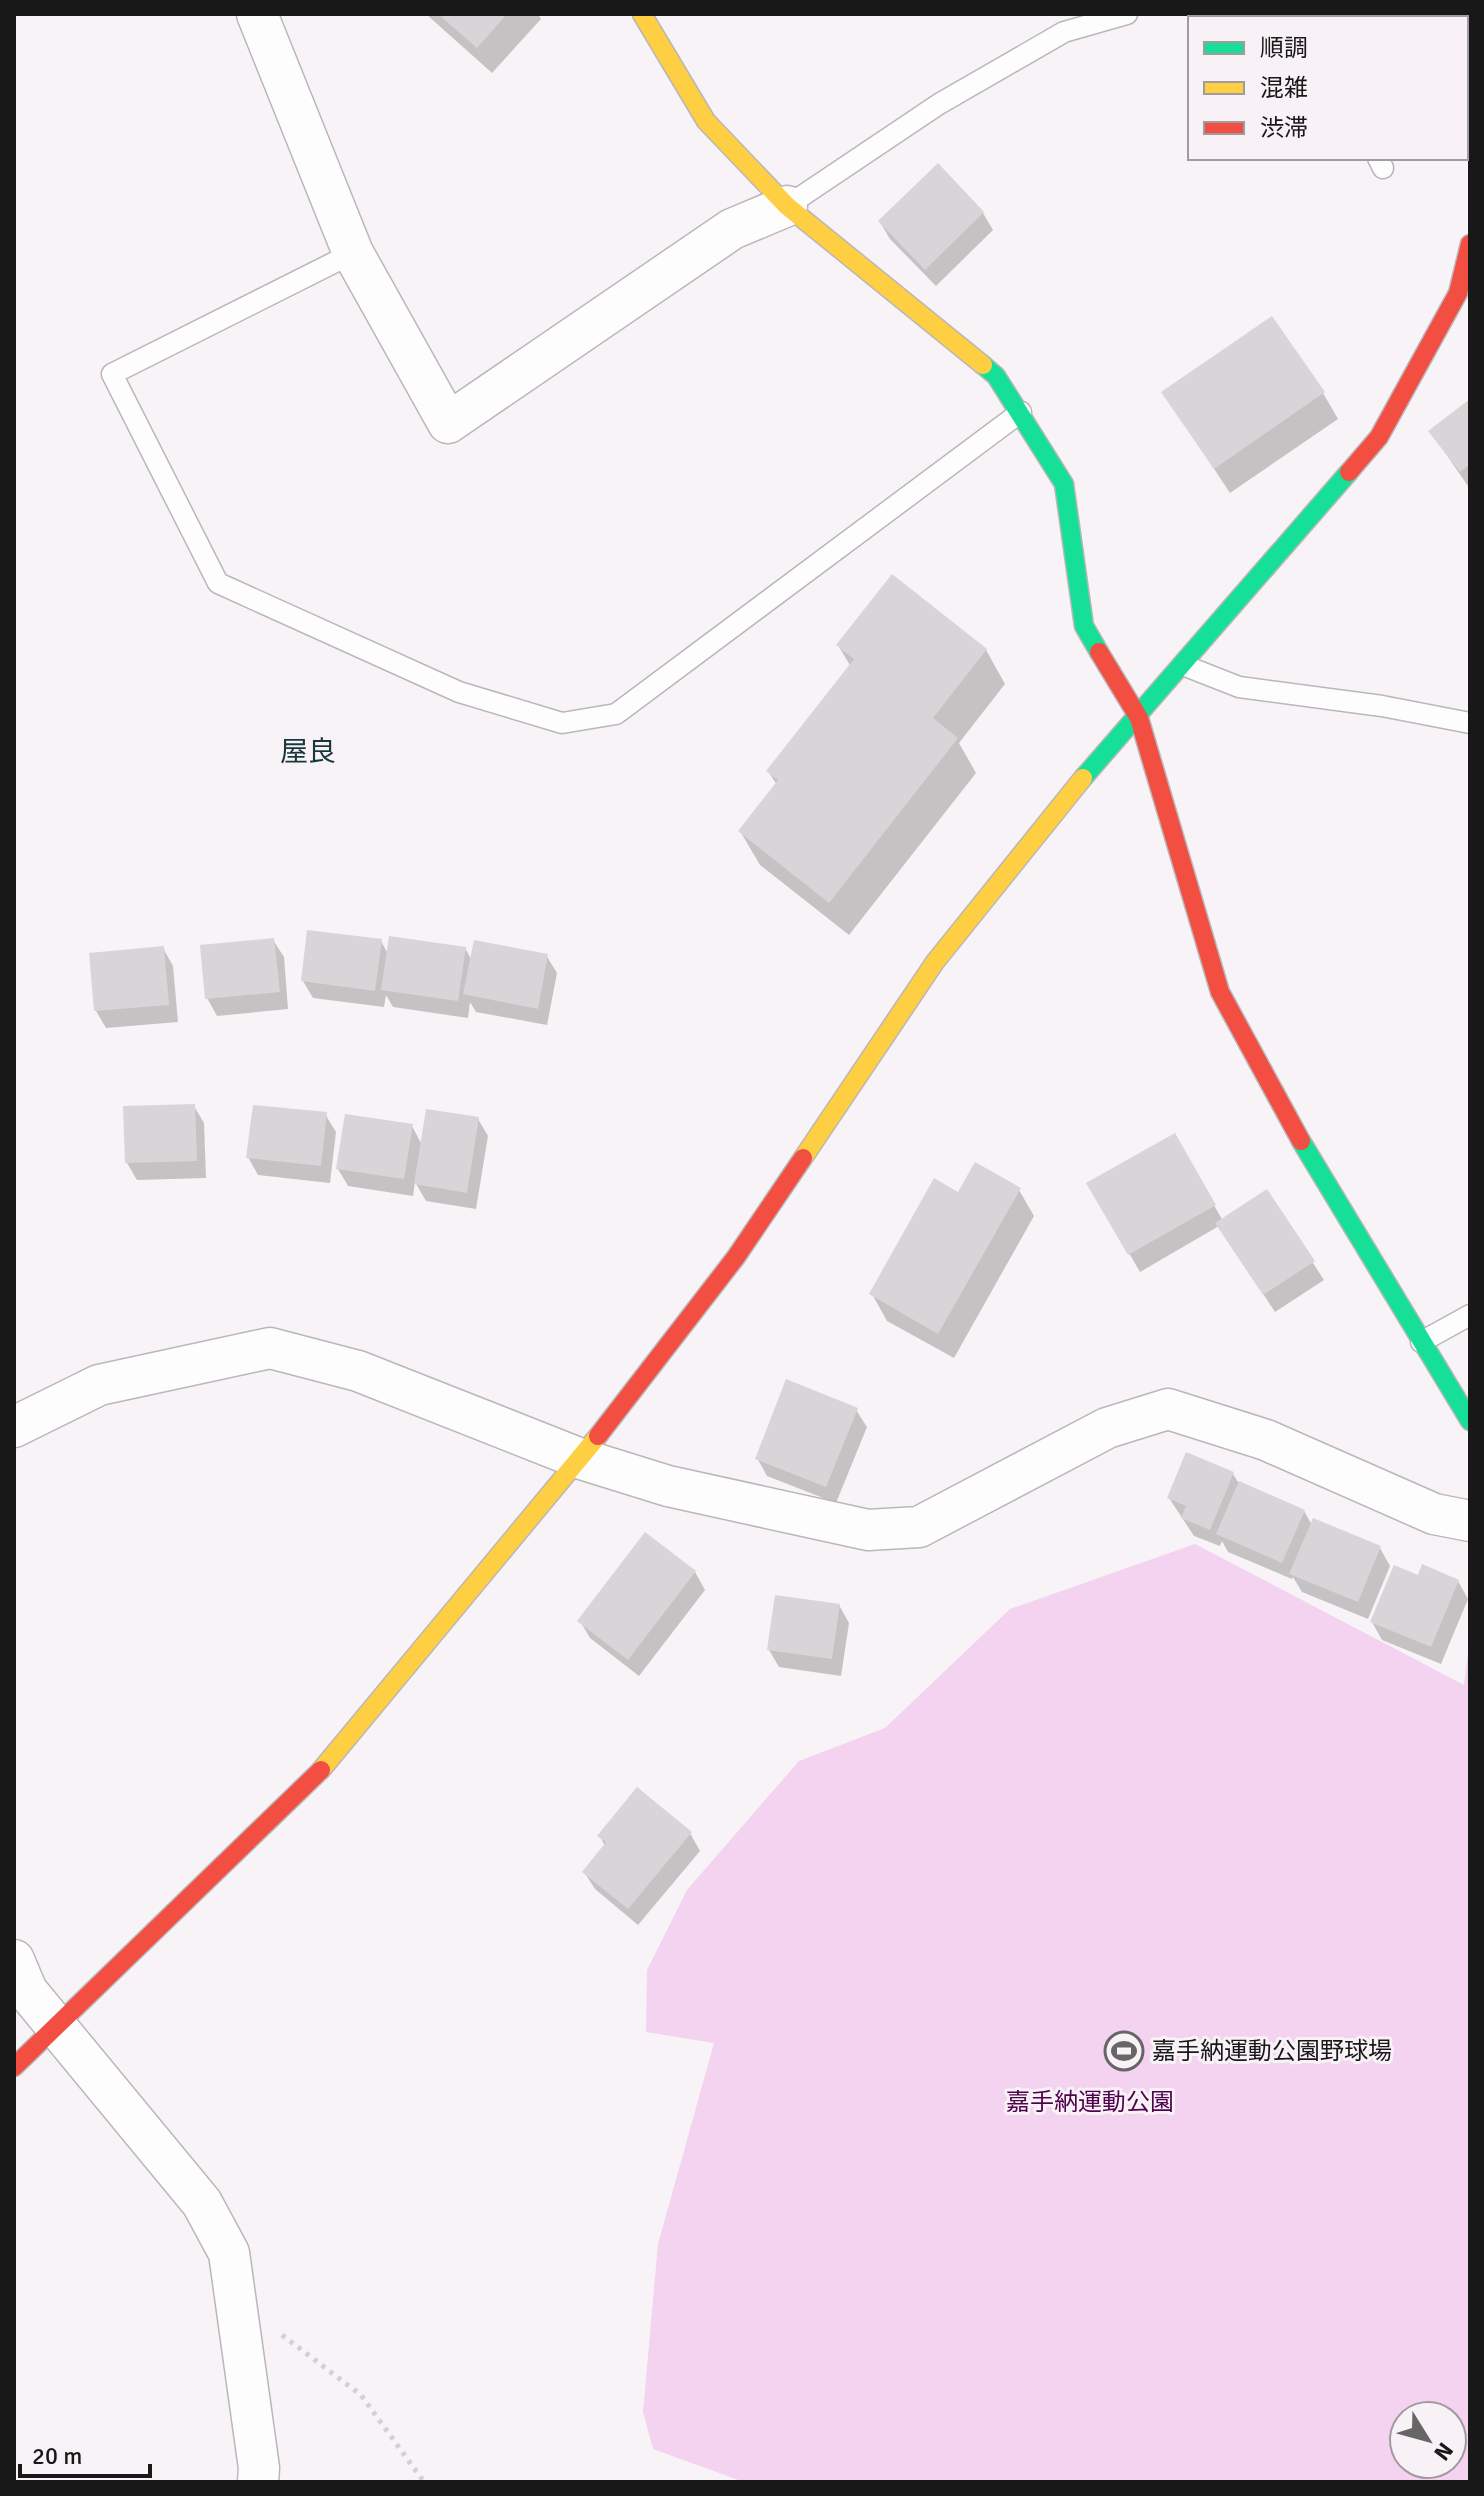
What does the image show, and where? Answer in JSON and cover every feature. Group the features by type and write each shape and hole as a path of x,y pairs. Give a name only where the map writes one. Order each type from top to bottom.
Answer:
{"street":[{"path":"257,14 353,253 448,423 732,229 787,206"},
{"path":"643,14 706,121 787,206 996,376 1064,484 1084,626 1139,718 1220,992 1306,1150 1470,1421"},
{"path":"14,2067 331,1760 581,1459 736,1257 935,962 1060,803 1139,718 1379,437 1458,293 1470,244"},
{"path":"14,1427 99,1385 270,1348 358,1371 581,1459 668,1486 868,1530 919,1527 1107,1428 1168,1409 1266,1440 1434,1514 1470,1521"},
{"path":"14,1960 27,1991 202,2203 229,2253 259,2468 258,2482"}],"lane":[{"path":"787,206 939,104 1064,32 1127,14"},
{"path":"353,253 112,374 218,583 459,692 562,723 616,714 1021,412"},
{"path":"1183,665 1239,687 1382,706 1470,723"},
{"path":"1421,1342 1470,1315"}],"path":[{"path":"235,2297 361,2395 424,2482"}],"green space":[{"name":"嘉手納運動公園野球場","path":"1195,1544 1464,1685 1470,1637 1470,2482 744,2482 653,2449 643,2412 658,2244 714,2043 646,2032 647,1970 687,1890 799,1761 885,1728 1010,1609"}],"building":[{"path":"438,14 507,14 477,48"},
{"path":"938,163 984,212 925,270 878,221"},
{"path":"1272,316 1325,392 1214,469 1161,392"},
{"path":"1470,399 1470,464 1460,472 1428,431"},
{"path":"892,574 987,649 933,718 958,738 829,903 738,831 778,780 766,771 854,659 836,645"},
{"path":"307,930 382,939 375,991 301,981"},
{"path":"389,936 466,947 458,1001 381,990"},
{"path":"274,938 280,992 205,999 200,945"},
{"path":"474,940 548,954 538,1009 463,994"},
{"path":"164,946 169,1005 94,1011 89,953"},
{"path":"195,1104 197,1161 125,1163 123,1106"},
{"path":"253,1105 327,1112 321,1166 246,1158"},
{"path":"426,1109 479,1117 467,1193 414,1184"},
{"path":"345,1114 413,1124 404,1179 336,1169"},
{"path":"1175,1133 1216,1205 1128,1255 1086,1183"},
{"path":"975,1162 1021,1188 938,1334 869,1294 934,1178 958,1192"},
{"path":"1267,1189 1315,1261 1263,1295 1215,1223"},
{"path":"786,1379 858,1408 826,1487 755,1459"},
{"path":"1186,1452 1234,1472 1210,1530 1181,1518 1186,1506 1167,1498"},
{"path":"1239,1481 1305,1510 1282,1563 1216,1534"},
{"path":"1313,1518 1381,1546 1358,1602 1289,1574"},
{"path":"645,1532 696,1571 628,1660 577,1621"},
{"path":"1422,1564 1459,1580 1431,1647 1370,1622 1394,1565 1418,1575"},
{"path":"775,1595 840,1604 832,1659 767,1650"},
{"path":"637,1787 692,1832 628,1909 582,1872 606,1842 597,1836"}],"traffic: fast":[{"path":"983,365 996,376 1064,484 1084,626 1099,652"},
{"path":"1083,778 1349,472"},
{"path":"1301,1141 1470,1421"}],"traffic: slow":[{"path":"642,14 706,121 787,206 983,365"},
{"path":"803,1158 935,962 1083,778"},
{"path":"321,1770 598,1436"}],"traffic: jam":[{"path":"1349,472 1379,437 1458,293 1470,244"},
{"path":"1099,652 1139,718 1220,992 1301,1141"},
{"path":"598,1436 736,1257 803,1158"},
{"path":"14,2067 321,1770"}],"place":[{"name":"嘉手納運動公園野球場","path":"1124,2051"}],"district":[{"name":"屋良","path":"308,751"}],"park label":[{"name":"嘉手納運動公園","path":"1090,2102"}]}
